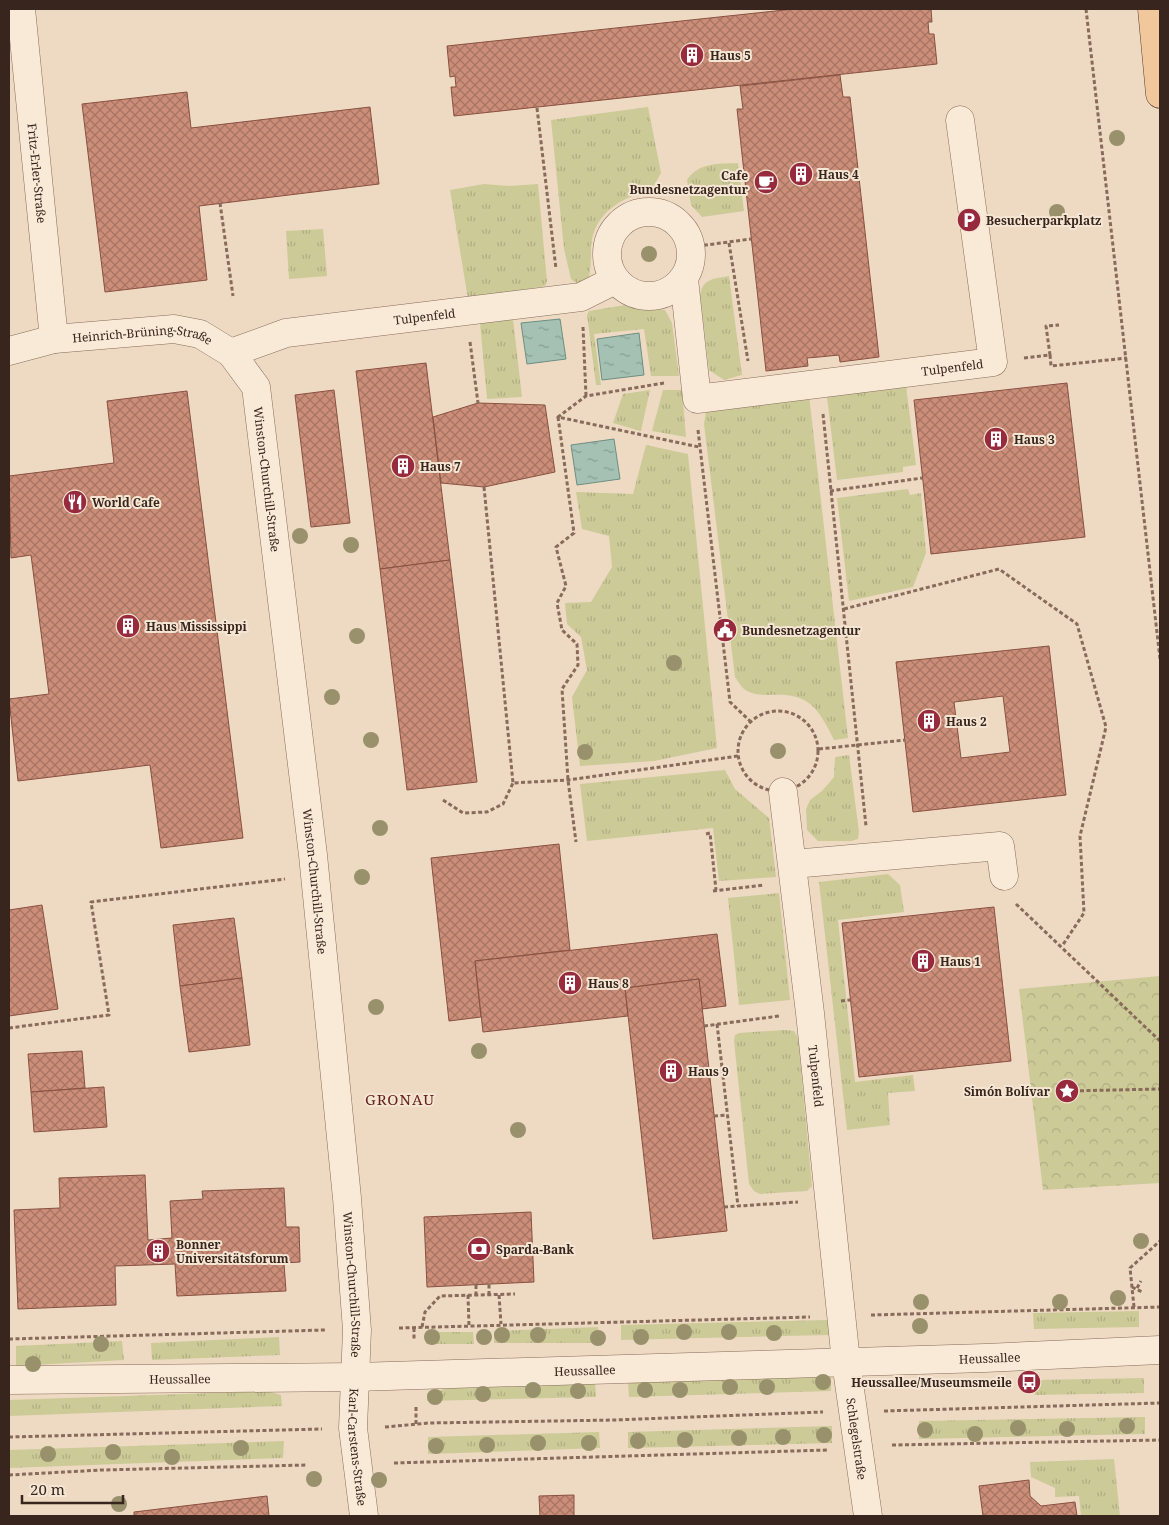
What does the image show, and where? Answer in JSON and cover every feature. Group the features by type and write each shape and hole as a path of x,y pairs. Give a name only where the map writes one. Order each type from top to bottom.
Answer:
{"main road":[{"path":"1152,9 1160,94"}],"street":[{"name":"Fritz-Erler-Straße","path":"21,9 54,338"},
{"name":"Tulpenfeld","path":"696,388 752,391 993,362 960,120"},
{"path":"653,212 666,216 678,223 686,234 691,247 692,258 684,279 674,289 663,295 649,297 636,295 624,289 615,280 609,268 608,247 616,228 626,218 639,213 653,212"},
{"path":"684,279 696,388"},
{"name":"Tulpenfeld","path":"231,353 286,333 570,298 615,280"},
{"name":"Heinrich-Brüning-Straße","path":"9,351 54,338 174,330 200,334 231,353 256,387"},
{"name":"Winston-Churchill-Straße","path":"256,387 316,877 347,1198 357,1330 356,1377"},
{"name":"Tulpenfeld","path":"783,792 810,1013 846,1362"},
{"path":"794,873 869,856 1000,846 1009,889"},
{"name":"Heussallee","path":"9,1380 356,1377 1160,1350"},
{"name":"Schlegelstraße","path":"846,1362 855,1413 868,1516"},
{"name":"Karl-Carstens-Straße","path":"356,1377 353,1428 364,1516"}],"path":[{"path":"1086,9 1160,659"},
{"path":"537,108 586,396"},
{"path":"220,203 232,296"},
{"path":"691,247 751,239"},
{"path":"729,243 752,391"},
{"path":"466,311 478,403"},
{"path":"1059,325 1046,326 1051,366 1127,358"},
{"path":"993,362 1050,355"},
{"path":"820,382 869,856"},
{"path":"558,418 586,396 696,388 699,447 730,702 750,722"},
{"path":"558,418 699,447"},
{"path":"558,418 574,533 556,547 566,586 557,603 562,630 577,644 578,666 562,689 568,780 576,842"},
{"path":"830,491 922,478"},
{"path":"442,800 463,813 488,812 503,804 513,783 484,487"},
{"path":"844,609 998,569 1077,624 1106,727 1080,836 1084,913 1062,946"},
{"path":"774,710 799,716 809,725 816,736 819,749 818,762 809,777 795,788 783,792 770,791 753,782 741,768 738,756 740,737 750,722 761,714 774,710"},
{"path":"819,749 905,740"},
{"path":"513,783 568,780 738,756"},
{"path":"706,834 710,833 714,890 794,873"},
{"path":"9,1028 109,1015 91,902 316,877"},
{"path":"1009,889 1062,946 1160,1041"},
{"path":"704,1026 810,1013"},
{"path":"716,1024 738,1206"},
{"path":"1067,1091 1160,1088"},
{"path":"714,1116 728,1115"},
{"path":"724,1207 829,1200"},
{"path":"1134,1307 1135,1288 1130,1268 1160,1241"},
{"path":"1135,1288 1141,1281"},
{"path":"489,1284 489,1294"},
{"path":"476,1285 476,1295"},
{"path":"1135,1288 1142,1292"},
{"path":"422,1327 425,1312 440,1296 515,1294"},
{"path":"468,1295 469,1326"},
{"path":"499,1295 501,1324"},
{"path":"399,1328 1160,1307"},
{"path":"414,1328 414,1340"},
{"path":"9,1339 295,1333 331,1330"},
{"path":"415,1398 416,1424"},
{"path":"379,1427 416,1424 855,1413 1160,1402"},
{"path":"9,1437 322,1429"},
{"path":"892,1445 1160,1440"},
{"path":"394,1463 830,1450"},
{"path":"9,1475 102,1470 307,1465"}],"green space":[{"path":"648,107 661,173 652,189 620,202 604,215 593,234 589,277 578,284 571,279 564,249 551,120"},
{"path":"738,163 744,211 702,217 691,205 687,180 692,174 703,167 716,164"},
{"path":"484,184 509,186 538,184 547,281 545,286 468,299 450,190"},
{"path":"323,229 327,276 289,279 286,231"},
{"path":"729,276 742,375 724,380 709,370 700,295 701,289 710,280"},
{"path":"625,305 665,310 672,323 679,376 651,376 644,329 594,334 601,385 596,385 587,315 589,311"},
{"path":"513,319 522,397 487,399 480,323"},
{"path":"905,378 916,465 903,467 903,472 837,480 826,389"},
{"path":"650,390 641,431 613,423 623,394"},
{"path":"663,390 682,390 686,437 652,431"},
{"path":"809,395 848,738 834,740 822,717 809,703 788,695 753,694 743,689 735,677 704,424 706,412 717,401"},
{"path":"646,445 688,454 717,748 654,761 580,766 572,697 587,670 581,637 567,624 565,603 591,602 612,567 609,536 582,529 576,492 633,494"},
{"path":"908,489 910,495 921,493 926,553 913,587 849,601 837,498"},
{"path":"849,755 859,832 858,839 851,841 818,841 807,830 806,809 810,800 822,791 834,777 835,757"},
{"path":"725,770 735,789 769,818 776,877 719,881 713,828 587,841 580,784"},
{"path":"888,874 900,885 904,912 838,920 855,1082 913,1075 915,1091 888,1093 890,1125 847,1130 819,882"},
{"path":"779,893 790,1000 739,1005 728,898"},
{"path":"1160,976 1160,1183 1043,1190 1019,989"},
{"path":"794,1031 798,1038 812,1186 807,1191 760,1194 754,1191 749,1184 734,1041 735,1035 739,1033"},
{"path":"1139,1311 1139,1327 1034,1329 1033,1313"},
{"path":"828,1320 829,1335 621,1340 621,1325"},
{"path":"598,1327 600,1343 494,1343 494,1331"},
{"path":"426,1332 473,1332 474,1344 426,1344"},
{"path":"279,1337 280,1355 152,1360 151,1343"},
{"path":"122,1341 124,1360 16,1366 16,1346"},
{"path":"831,1375 831,1391 629,1397 628,1381"},
{"path":"1144,1378 1144,1393 1035,1395 1034,1380"},
{"path":"595,1381 596,1397 427,1401 427,1393 459,1386"},
{"path":"267,1391 281,1395 282,1406 9,1416 9,1400"},
{"path":"1145,1417 1145,1434 919,1439 919,1421"},
{"path":"832,1426 832,1443 628,1448 628,1432"},
{"path":"599,1432 600,1448 428,1454 428,1437"},
{"path":"284,1441 283,1458 9,1468 9,1450"},
{"path":"1114,1459 1120,1516 1081,1516 1079,1496 1055,1497 1055,1488 1031,1477 1030,1462"}],"water":[{"path":"560,319 566,359 527,364 521,323"},
{"path":"639,333 644,375 602,380 597,339"},
{"path":"614,439 620,479 577,485 571,445"}],"building":[{"name":"Haus 5","path":"794,9 931,9 932,22 928,22 929,34 934,34 937,64 454,116 451,87 456,87 455,76 450,77 447,46"},
{"name":"Haus 4","path":"840,75 843,97 850,97 879,357 840,362 839,355 807,358 808,366 766,371 737,109 743,109 740,86"},
{"path":"187,92 191,128 370,107 379,184 199,206 207,280 105,292 82,104"},
{"name":"Haus 7","path":"426,363 450,560 380,569 356,371"},
{"name":"Haus 3","path":"1067,383 1085,537 931,554 914,400"},
{"path":"334,390 350,523 311,527 295,395"},
{"name":"Haus Mississippi","path":"187,391 243,838 161,848 150,765 18,781 9,699 49,694 31,555 11,558 9,476 114,463 107,401"},
{"path":"478,403 545,405 555,472 484,487 441,483 433,417"},
{"path":"450,560 477,782 407,790 380,569"},
{"name":"Haus 2","path":"1049,646 1066,795 913,812 896,662","holes":["1003,696 1010,752 961,758 954,702"]},
{"path":"559,844 570,950 475,961 481,1017 449,1021 431,858"},
{"path":"42,905 58,1009 9,1016 9,910"},
{"name":"Haus 1","path":"994,907 1011,1061 859,1077 842,923"},
{"path":"234,918 242,978 180,986 173,925"},
{"name":"Haus 8","path":"717,934 726,1006 702,1009 699,979 625,988 628,1016 483,1032 475,961"},
{"path":"242,978 250,1045 189,1052 180,986"},
{"name":"Haus 9","path":"699,979 727,1231 653,1239 625,988"},
{"path":"82,1051 85,1088 31,1092 28,1054"},
{"path":"104,1087 107,1127 34,1132 31,1092"},
{"name":"Bonner Universitätsforum","path":"145,1175 148,1240 172,1238 170,1201 203,1199 202,1191 284,1188 286,1227 299,1227 300,1262 284,1263 286,1291 177,1296 175,1264 115,1266 116,1305 18,1309 14,1210 60,1208 59,1178"},
{"name":"Sparda-Bank","path":"531,1212 534,1282 427,1287 424,1217"},
{"path":"1029,1480 1030,1496 1041,1506 1075,1502 1077,1516 983,1516 979,1486"},
{"path":"574,1495 574,1516 540,1516 539,1496"},
{"path":"267,1496 269,1516 134,1516 134,1512"}],"place":[{"name":"Haus 5","path":"692,55"},
{"name":"Haus 4","path":"801,174"},
{"name":"Cafe Bundesnetzagentur","path":"766,182"},
{"name":"Besucherparkplatz","path":"969,220"},
{"name":"Haus 3","path":"996,439"},
{"name":"Haus 7","path":"403,466"},
{"name":"World Cafe","path":"75,502"},
{"name":"Haus Mississippi","path":"128,626"},
{"name":"Bundesnetzagentur","path":"725,630"},
{"name":"Haus 2","path":"929,721"},
{"name":"Haus 1","path":"923,961"},
{"name":"Haus 8","path":"570,983"},
{"name":"Haus 9","path":"671,1071"},
{"name":"Simón Bolívar","path":"1067,1091"},
{"name":"Sparda-Bank","path":"479,1249"},
{"name":"Bonner Universitätsforum","path":"158,1251"},
{"name":"Heussallee/Museumsmeile","path":"1029,1382"}],"district":[{"name":"GRONAU","path":"400,1099"}]}
